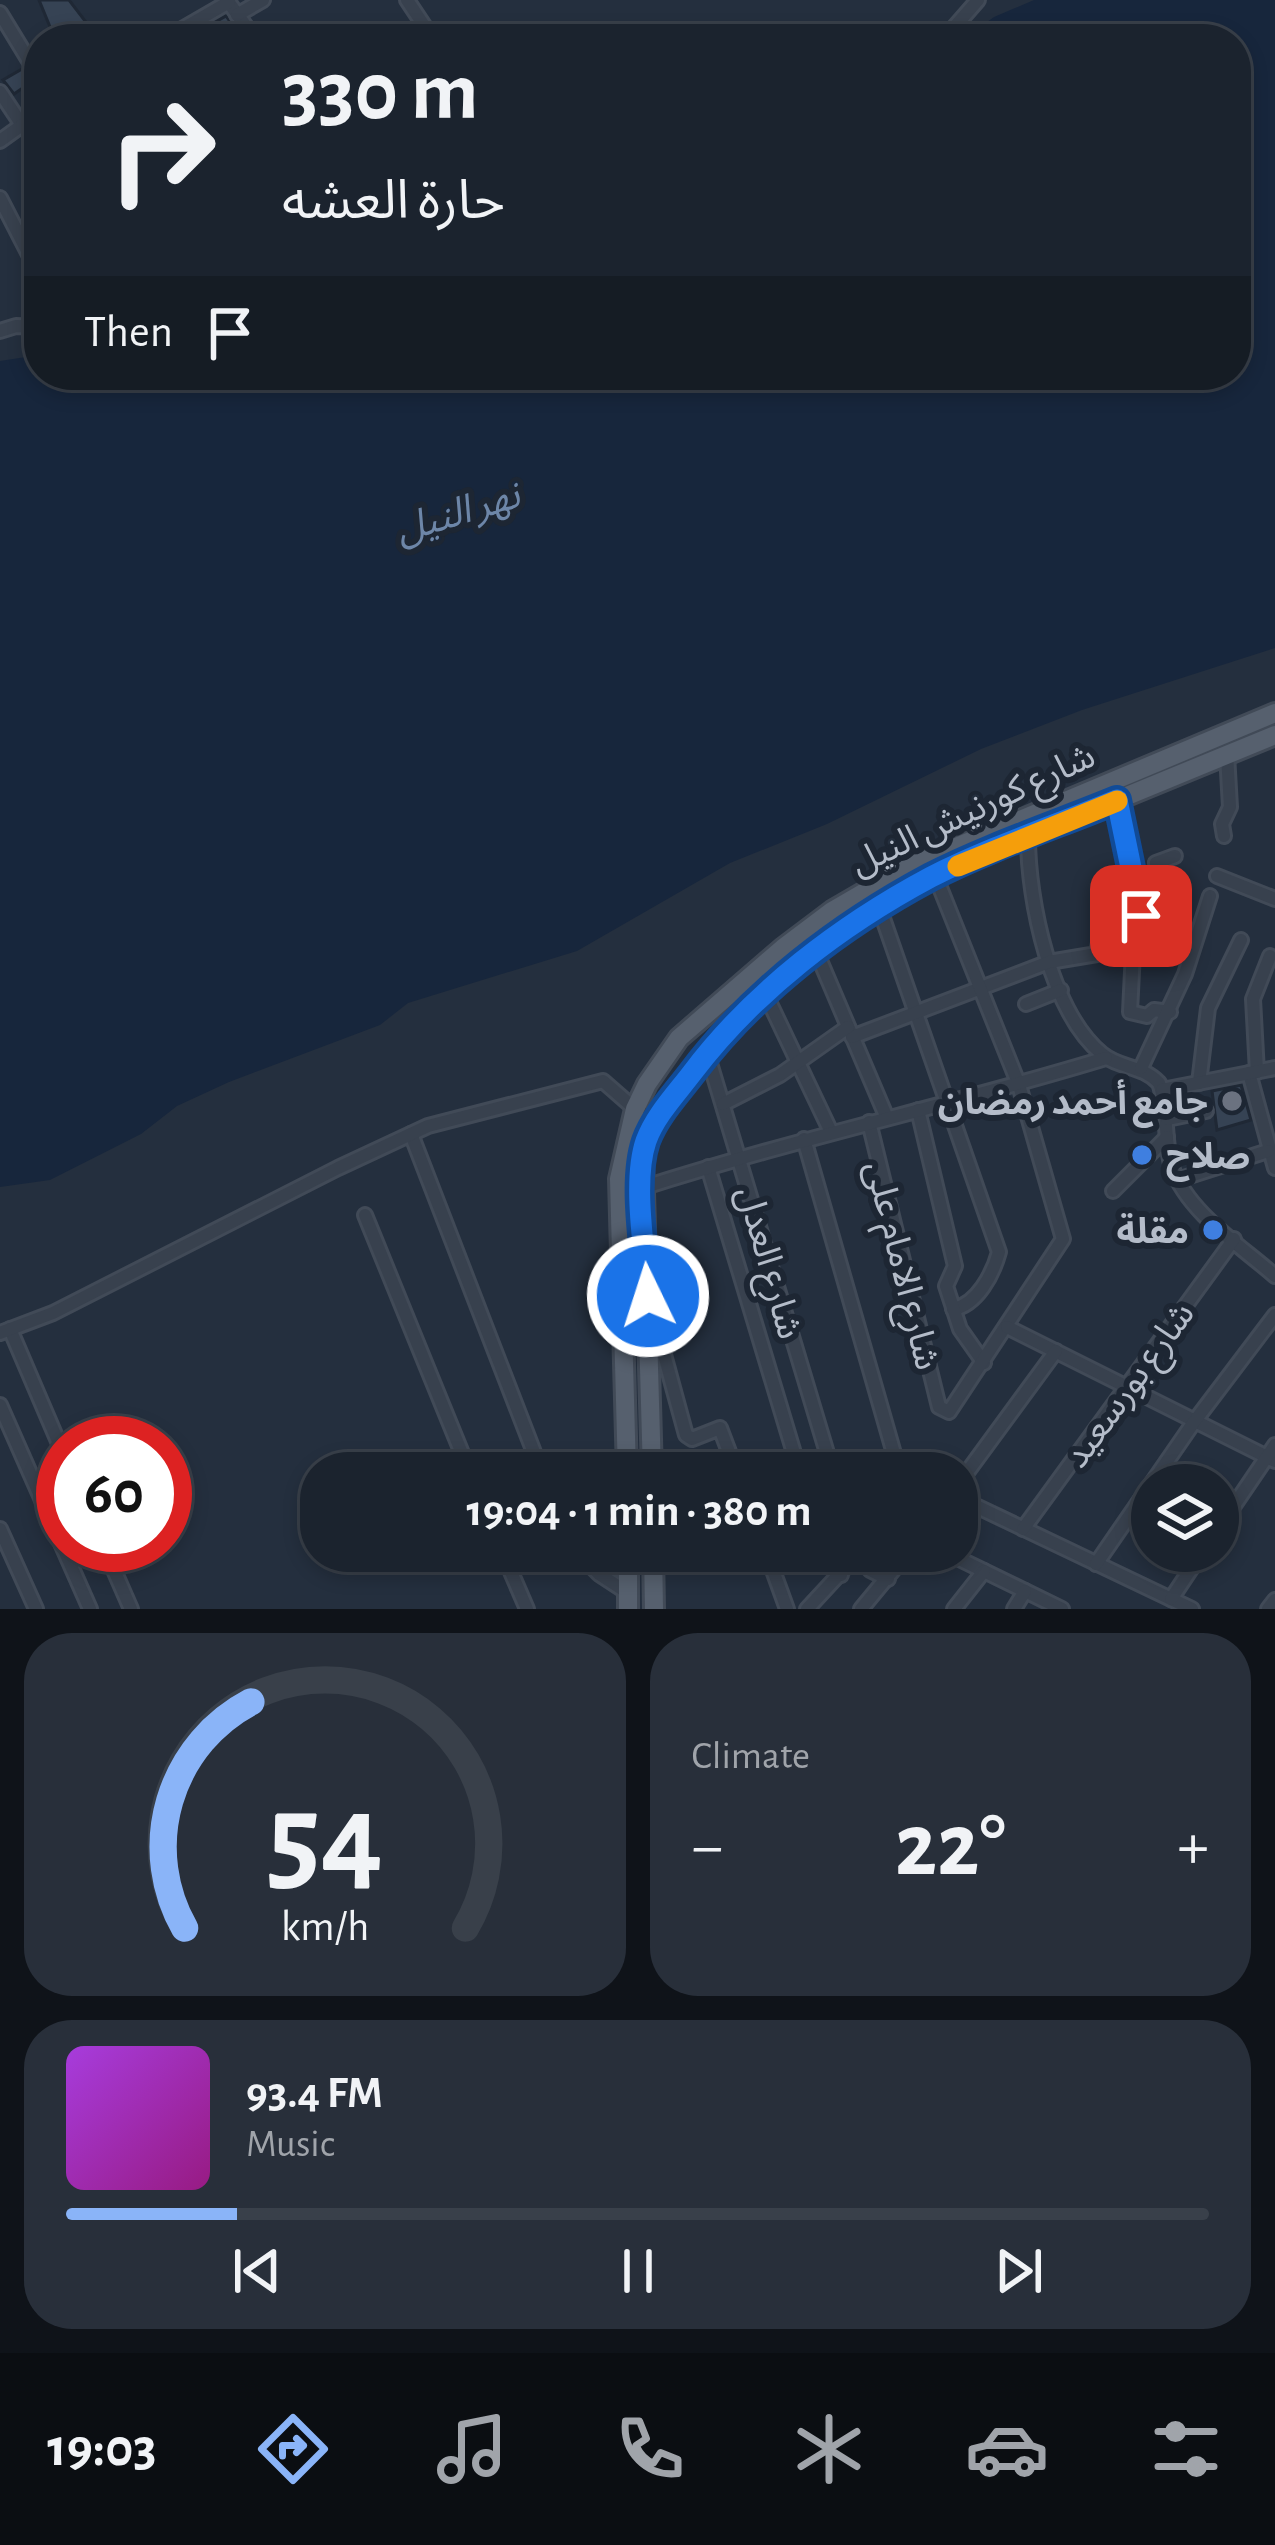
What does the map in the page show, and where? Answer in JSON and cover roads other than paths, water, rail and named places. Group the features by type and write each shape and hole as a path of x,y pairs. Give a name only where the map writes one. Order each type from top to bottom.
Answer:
{"main road":[{"name":"شارع كورنيش النيل","path":"626,1452 618,1203 622,1155 647,1084 679,1038 832,911 956,844 1275,713"},
{"name":"شارع كورنيش النيل","path":"652,1452 643,1157 656,1120 707,1053 765,993 816,950 935,875 1275,735"},
{"path":"653,1572 654,1609"}],"street":[{"path":"195,24 231,6 263,0"},
{"path":"957,24 978,0"},
{"path":"0,14 24,53"},
{"path":"0,92 22,125 0,141"},
{"path":"0,198 24,245"},
{"path":"1224,836 1222,824 1230,807 1227,754"},
{"path":"1117,800 1138,911 1143,916 1160,916 1156,863 1175,856"},
{"path":"1028,837 1034,913 1049,962 1083,1034 1106,1058 1142,1068 1162,1090 1177,1180 1203,1212 1275,1276"},
{"path":"918,1110 955,1266 946,1283 952,1309 983,1363 1063,1239 1019,1084 935,875"},
{"path":"1217,876 1275,899"},
{"path":"723,1104 850,1032 1049,962 1099,952 1107,896"},
{"path":"1142,1068 1170,1012 1210,896"},
{"path":"879,907 999,1255 975,1298 952,1309"},
{"path":"1134,931 1129,1010 1147,1016 1154,1010 1170,1012"},
{"path":"1198,1083 1208,1008 1241,940"},
{"path":"816,950 886,1118"},
{"path":"1270,956 1253,999 1253,1073 1275,1167"},
{"path":"1026,1004 1061,989"},
{"path":"765,993 830,1132"},
{"name":"شارع العدل","path":"707,1053 827,1452"},
{"path":"641,1188 1106,1058"},
{"path":"1162,1090 1275,1068"},
{"path":"45,1416 5,1331 53,1313 411,1134 589,1082 603,1082 656,1120"},
{"path":"1167,1118 1206,1111"},
{"name":"شارع الامام على","path":"869,1122 939,1407 946,1412 953,1409 983,1363"},
{"path":"411,1134 534,1452"},
{"path":"1113,1191 1167,1137"},
{"path":"804,1139 895,1452"},
{"path":"1177,1180 1268,1151"},
{"path":"708,1167 794,1452"},
{"path":"364,1215 461,1452"},
{"name":"شارع بورسعيد","path":"1022,1528 1234,1239"},
{"path":"648,1296 686,1435 692,1439 720,1428 729,1452"},
{"path":"1096,1564 1275,1315"},
{"path":"1007,1327 1194,1422 1272,1454 1239,1500"},
{"path":"978,1457 1056,1351"},
{"path":"0,1405 90,1609"},
{"path":"978,1508 1192,1609"},
{"path":"0,1529 35,1609"},
{"path":"978,1568 1062,1609"},
{"path":"954,1609 984,1571"},
{"path":"115,1572 131,1609"},
{"path":"511,1572 527,1609"},
{"path":"597,1572 628,1601"},
{"path":"774,1572 788,1609"},
{"path":"807,1609 843,1572"},
{"path":"874,1572 888,1579"},
{"path":"870,1607 893,1572"},
{"path":"1171,1599 1189,1572"},
{"path":"1014,1609 1025,1591"},
{"path":"1268,1609 1275,1600"}],"water":[{"name":"نهر النيل","path":"1034,0 1275,0 1275,648 1082,710 981,749 827,824 730,863 577,951 408,1003 380,1025 177,1106 141,1134 50,1180 0,1187 0,361 24,357 24,390 1251,390 1251,24 984,24"}],"place":[{"name":"جامع أحمد رمضان","path":"1232,1101"},
{"name":"صلاح","path":"1142,1155"},
{"name":"مقلة","path":"1213,1230"}]}
